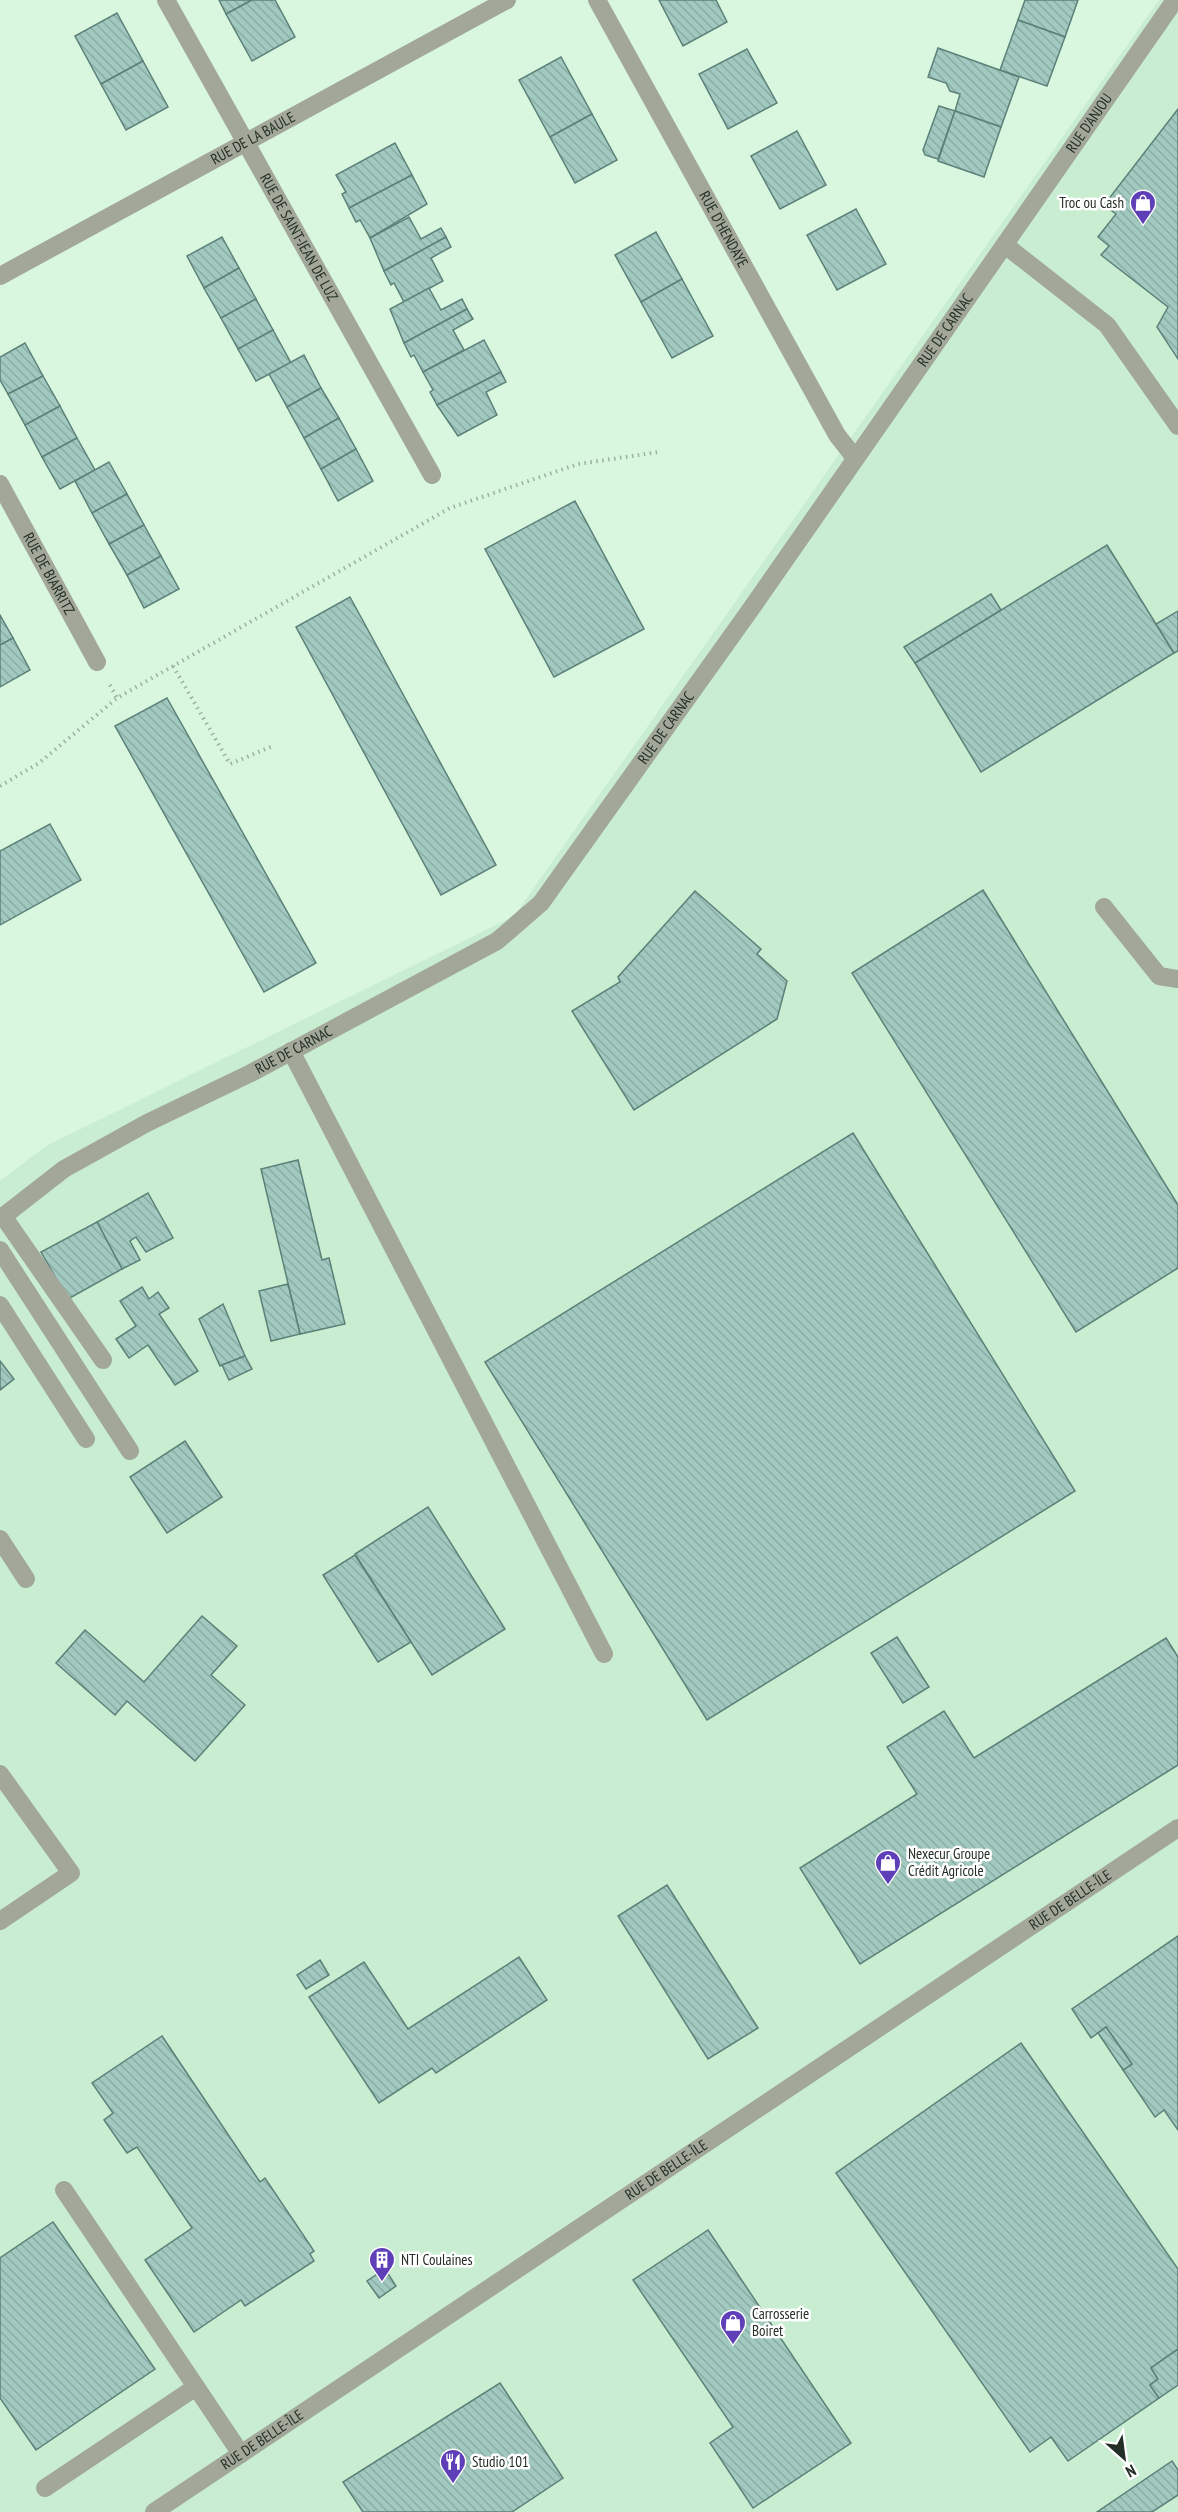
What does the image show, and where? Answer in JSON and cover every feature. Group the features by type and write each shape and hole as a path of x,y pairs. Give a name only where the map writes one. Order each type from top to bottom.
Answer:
{"street":[{"name":"RUE DE SAINT-JEAN DE LUZ","path":"166,0 432,475"},
{"name":"RUE DE LA BAULE","path":"0,276 507,0"},
{"name":"RUE D'HENDAYE","path":"597,0 837,435 855,458"},
{"name":"RUE D'ANJOU","path":"1005,245 1175,0"},
{"name":"RUE DE CARNAC","path":"2,1218 75,1163 147,1123 291,1051 497,941 541,903 747,615 1005,245"},
{"path":"1005,245 1107,325 1178,426"},
{"name":"RUE DE BIARRITZ","path":"0,484 97,662"},
{"path":"1104,907 1159,976 1178,979"},
{"path":"291,1051 604,1654"},
{"path":"2,1218 103,1360"},
{"path":"0,1250 130,1451"},
{"path":"0,1305 86,1439"},
{"path":"0,1539 26,1579"},
{"path":"0,1774 71,1873 0,1921"},
{"name":"RUE DE BELLE-ÎLE","path":"154,2512 1178,1828"},
{"path":"64,2190 241,2454"},
{"path":"45,2488 196,2387"}],"path":[{"path":"0,786 39,764 117,698 450,508 578,464 659,452"},
{"path":"173,666 230,764 273,746"}],"shaded area":[{"path":"1159,0 1178,0 1178,2512 0,2512 0,1181 46,1146 514,916"}],"building":[{"path":"219,0 252,0 226,14"},
{"path":"252,0 275,0 295,37 252,61 226,14"},
{"path":"659,0 716,0 727,22 683,46"},
{"path":"1025,0 1078,0 1065,37 1018,20"},
{"path":"117,13 143,61 101,84 75,36"},
{"path":"1018,20 1065,37 1047,86 1000,70"},
{"path":"938,48 1019,77 1001,127 955,111 960,94 950,91 946,83 928,77"},
{"path":"747,49 777,103 728,129 699,74"},
{"path":"561,57 592,114 550,137 519,80"},
{"path":"143,61 168,107 126,130 101,84"},
{"path":"939,106 955,111 938,159 925,155 923,150"},
{"name":"Troc ou Cash","path":"1178,109 1178,359 1157,327 1168,307 1101,255 1109,246 1098,237 1116,214 1104,205"},
{"path":"955,111 1001,127 984,177 938,161"},
{"path":"592,114 617,160 575,183 550,137"},
{"path":"797,131 826,185 780,209 751,156"},
{"path":"395,143 412,175 349,208 342,194 346,192 336,175"},
{"path":"412,175 427,204 370,238 360,220 356,222 349,208"},
{"path":"856,209 886,264 837,290 807,235"},
{"path":"409,217 421,239 441,228 446,237 384,271 370,238"},
{"path":"656,232 682,279 641,302 615,255"},
{"path":"222,237 239,268 204,288 187,256"},
{"path":"446,237 451,247 431,258 443,281 404,302 394,283 391,285 384,271"},
{"path":"239,268 256,299 221,318 204,288"},
{"path":"682,279 713,336 672,358 641,302"},
{"path":"429,288 441,310 462,299 467,309 404,343 390,309"},
{"path":"256,299 273,330 238,349 221,318"},
{"path":"467,309 473,319 453,330 464,350 423,372 414,355 411,357 404,343"},
{"path":"273,330 291,363 256,381 238,349"},
{"path":"484,340 501,372 437,405 430,392 433,390 423,372"},
{"path":"25,343 43,376 8,394 0,380 0,357"},
{"path":"304,355 321,388 287,407 269,374"},
{"path":"501,372 506,382 486,392 497,415 458,436 437,405"},
{"path":"43,376 60,406 25,425 8,394"},
{"path":"321,388 339,418 304,438 287,407"},
{"path":"60,406 77,438 42,457 25,425"},
{"path":"339,418 356,449 321,469 304,438"},
{"path":"77,438 95,470 60,489 42,457"},
{"path":"356,449 373,481 338,501 321,469"},
{"path":"109,462 127,494 92,513 75,481"},
{"path":"127,494 144,525 109,544 92,513"},
{"path":"575,501 644,629 554,677 485,549"},
{"path":"144,525 161,556 127,575 109,544"},
{"path":"1107,545 1174,653 981,772 915,663"},
{"path":"161,556 179,589 144,608 127,575"},
{"path":"991,594 1001,610 915,663 904,647"},
{"path":"350,597 496,865 441,895 296,627"},
{"path":"1178,611 1178,651 1174,653 1156,624"},
{"path":"0,615 13,638 0,645"},
{"path":"13,638 30,670 0,687 0,645"},
{"path":"167,698 316,963 264,992 115,726"},
{"path":"50,824 81,880 0,925 0,851"},
{"path":"983,890 1178,1205 1178,1268 1076,1332 852,973"},
{"path":"695,891 761,949 757,954 787,981 777,1019 634,1110 572,1011 620,982 618,977"},
{"path":"853,1133 1075,1491 707,1720 485,1362"},
{"path":"298,1160 322,1260 329,1258 345,1324 300,1334 261,1169"},
{"path":"148,1193 173,1238 146,1252 136,1237 130,1241 140,1260 122,1269 97,1222"},
{"path":"97,1222 122,1269 68,1299 41,1252"},
{"path":"288,1284 300,1334 271,1341 259,1291"},
{"path":"142,1287 149,1299 158,1292 169,1308 159,1314 198,1371 175,1385 148,1345 129,1358 116,1339 136,1326 120,1301"},
{"path":"223,1304 245,1356 220,1366 199,1319"},
{"path":"245,1356 252,1369 229,1380 222,1365"},
{"path":"0,1361 14,1379 0,1390"},
{"path":"185,1441 222,1497 167,1533 130,1477"},
{"path":"428,1507 505,1629 432,1675 355,1554"},
{"path":"355,1555 411,1642 378,1662 323,1575"},
{"path":"202,1616 237,1646 211,1675 245,1705 195,1761 127,1701 115,1715 56,1663 85,1630 144,1682"},
{"path":"897,1637 929,1687 903,1703 871,1653"},
{"path":"1166,1638 1178,1657 1178,1765 860,1964 800,1868 917,1794 887,1747 944,1711 974,1758"},
{"path":"667,1885 758,2028 708,2059 618,1916"},
{"path":"1178,1936 1178,2130 1164,2110 1155,2117 1123,2070 1132,2064 1106,2027 1091,2038 1072,2009"},
{"path":"519,1957 547,2000 436,2073 432,2068 379,2103 309,1997 364,1962 408,2029"},
{"path":"320,1960 329,1975 306,1989 297,1975"},
{"path":"1106,2027 1132,2064 1123,2070 1098,2033"},
{"path":"162,2036 260,2182 265,2178 314,2251 310,2254 314,2261 245,2306 241,2300 194,2332 145,2260 192,2228 137,2147 127,2153 104,2120 113,2113 92,2083"},
{"path":"1021,2043 1178,2269 1178,2349 1151,2368 1158,2379 1150,2385 1159,2398 1068,2461 1051,2437 1030,2452 836,2173"},
{"path":"53,2222 155,2369 36,2450 0,2398 0,2258"},
{"path":"708,2230 851,2443 753,2508 710,2443 733,2427 633,2280"},
{"name":"NTI Coulaines","path":"385,2269 396,2286 379,2298 367,2281"},
{"path":"1178,2349 1178,2385 1159,2398 1150,2385 1158,2379 1151,2368"},
{"path":"500,2383 563,2478 512,2512 363,2512 343,2482"},
{"path":"1172,2461 1178,2470 1178,2495 1152,2512 1097,2512"}],"place":[{"name":"Troc ou Cash","path":"1143,226"},
{"name":"Nexecur Groupe Crédit Agricole","path":"888,1886"},
{"name":"NTI Coulaines","path":"382,2283"},
{"name":"Carrosserie Boiret","path":"733,2346"},
{"name":"Studio 101","path":"453,2485"}]}
